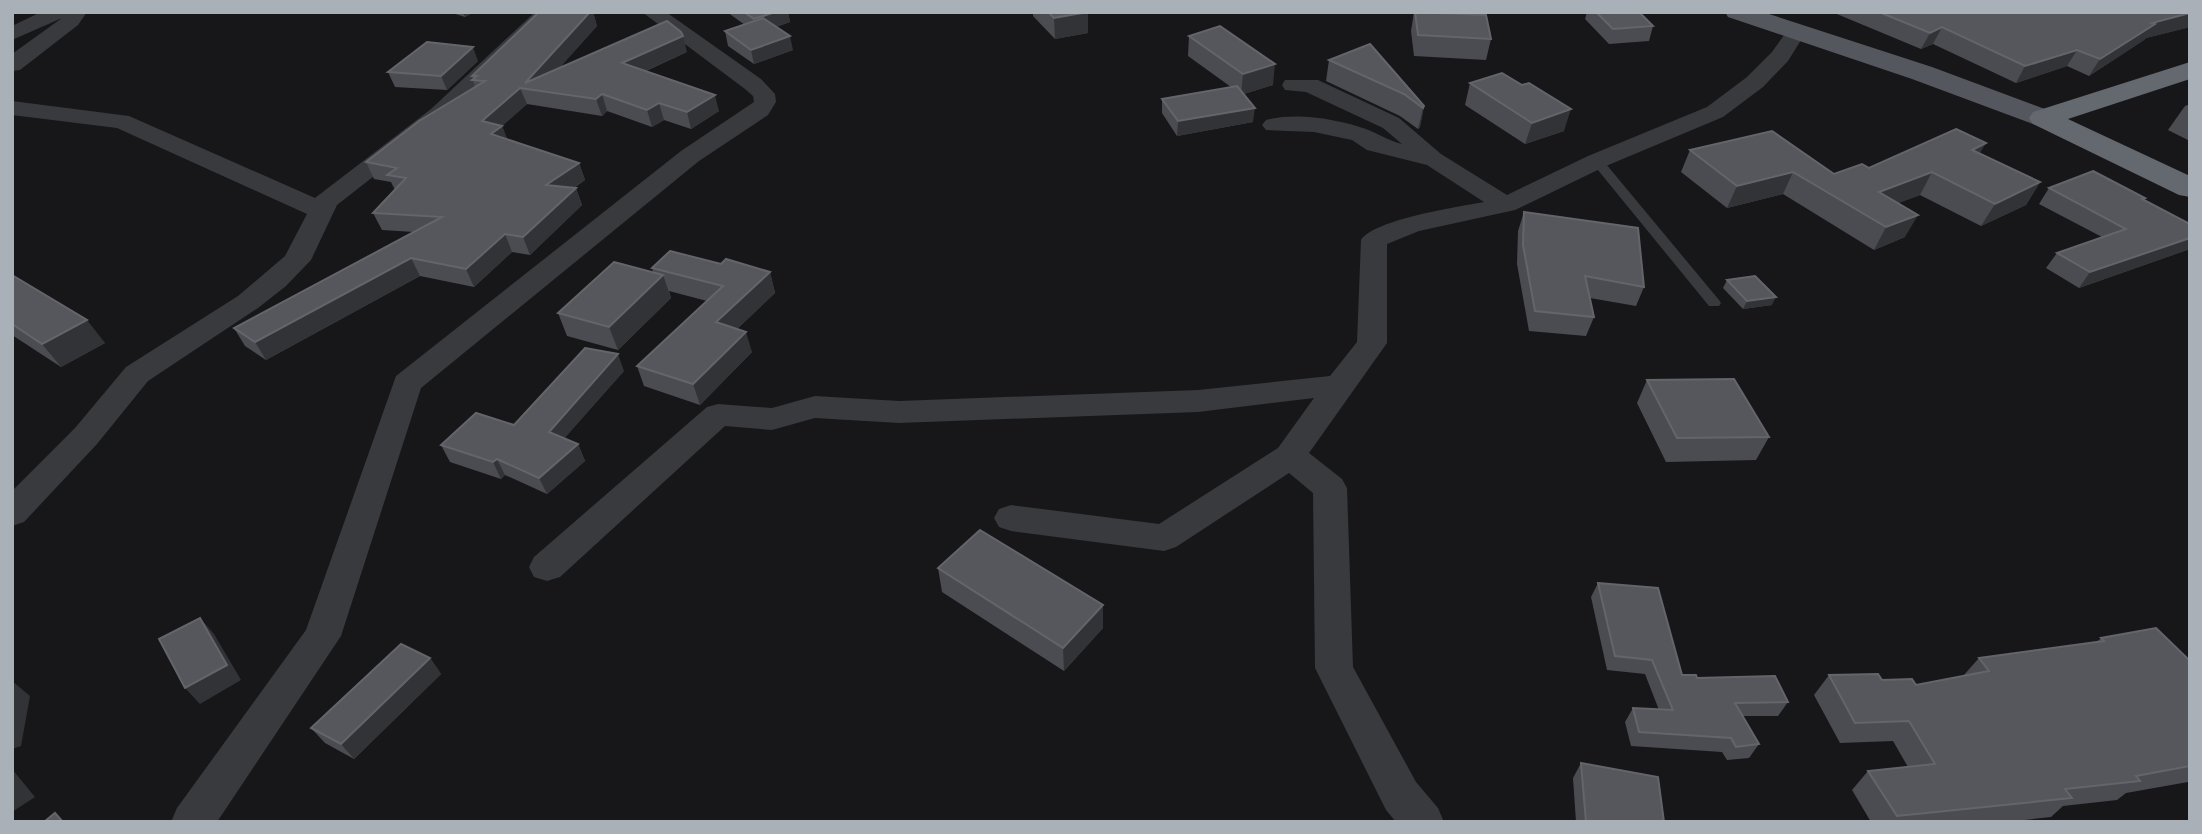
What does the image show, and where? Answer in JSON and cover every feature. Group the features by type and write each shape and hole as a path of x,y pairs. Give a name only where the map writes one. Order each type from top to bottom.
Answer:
{"highway":[{"path":"2043,118 2190,70"},
{"path":"2043,118 2190,188"}],"main road":[{"path":"1737,12 1922,73 2043,118"}],"street":[{"path":"12,34 58,12"},
{"path":"12,65 71,21 77,12"},
{"path":"12,513 86,436 137,374 248,302 297,260 320,210 335,193 439,114 547,12"},
{"path":"192,822 322,636 407,383 690,156 760,110 765,102 764,94 753,84 652,12"},
{"path":"1011,518 1164,538 1290,456 1372,343 1374,240 1411,225 1506,205 1597,161 1714,111 1755,82 1780,56 1796,32"},
{"path":"1293,85 1310,85 1391,123 1436,160 1506,205"},
{"path":"12,108 121,121 134,125 320,210"},
{"path":"1275,124 1314,125 1360,135 1376,145 1436,160"},
{"path":"547,567 718,415 772,419 815,407 899,412 1198,401 1339,385"},
{"path":"1290,456 1330,488 1334,668 1401,796 1423,822"}],"lane":[{"path":"1597,161 1714,303"}],"building":[{"path":"539,12 590,12 525,83 667,21 683,36 622,63 715,95 687,112 659,103 647,110 602,94 596,99 520,88 482,121 502,126 491,134 579,163 546,185 576,188 523,237 505,234 466,269 411,258 255,342 234,328 442,217 373,213 406,178 387,175 397,168 366,162 419,121 485,81 472,80 477,76 472,76"},
{"path":"744,12 775,12 754,19"},
{"path":"1048,12 1088,12 1054,18"},
{"path":"1415,12 1486,15 1491,39 1418,35"},
{"path":"1596,12 1639,12 1653,26 1613,29"},
{"path":"1879,12 2190,13 2152,23 2155,24 2100,59 2077,50 2025,66 1942,27 1930,33"},
{"path":"763,18 790,36 751,50 725,31"},
{"path":"1220,26 1275,64 1243,74 1189,36"},
{"path":"427,42 473,47 441,76 388,72"},
{"path":"1370,44 1423,108 1404,94 1329,60"},
{"path":"1502,73 1522,85 1529,83 1571,109 1532,123 1470,83"},
{"path":"1237,86 1255,108 1178,121 1162,99"},
{"path":"1956,129 1986,143 1972,150 2040,182 1995,204 1932,172 1879,192 1918,215 1886,227 1793,172 1737,186 1690,150 1772,131 1834,174 1862,164 1869,168"},
{"path":"2093,171 2190,224 2190,238 2090,272 2057,253 2126,229 2049,188"},
{"path":"1524,212 1638,228 1644,287 1585,276 1594,317 1535,311 1523,245"},
{"path":"670,251 721,264 726,259 770,272 716,322 746,332 693,384 637,366 723,286 652,268"},
{"path":"614,262 663,275 609,327 558,313"},
{"path":"12,275 87,320 42,344 12,324"},
{"path":"1755,276 1776,297 1747,301 1727,280"},
{"path":"585,348 618,354 549,432 578,444 539,478 497,459 493,462 441,445 476,413 514,425"},
{"path":"1734,379 1769,437 1677,438 1647,380"},
{"path":"980,530 1103,605 1063,648 938,568"},
{"path":"1598,583 1658,588 1682,675 1696,675 1697,678 1775,676 1788,702 1735,703 1759,744 1736,747 1731,738 1639,732 1633,708 1673,710 1652,660 1615,656"},
{"path":"200,618 227,665 185,688 159,639"},
{"path":"2156,628 2190,661 2190,766 2136,776 2140,781 2065,789 2072,798 1897,816 1868,771 1935,764 1909,721 1855,723 1829,675 1878,674 1882,680 1912,679 1916,685 1989,671 1979,658 2104,641 2101,638"},
{"path":"401,644 430,658 341,744 311,728"},
{"path":"1581,763 1658,777 1664,822 1586,822"},
{"path":"55,813 63,822 44,822"}]}
